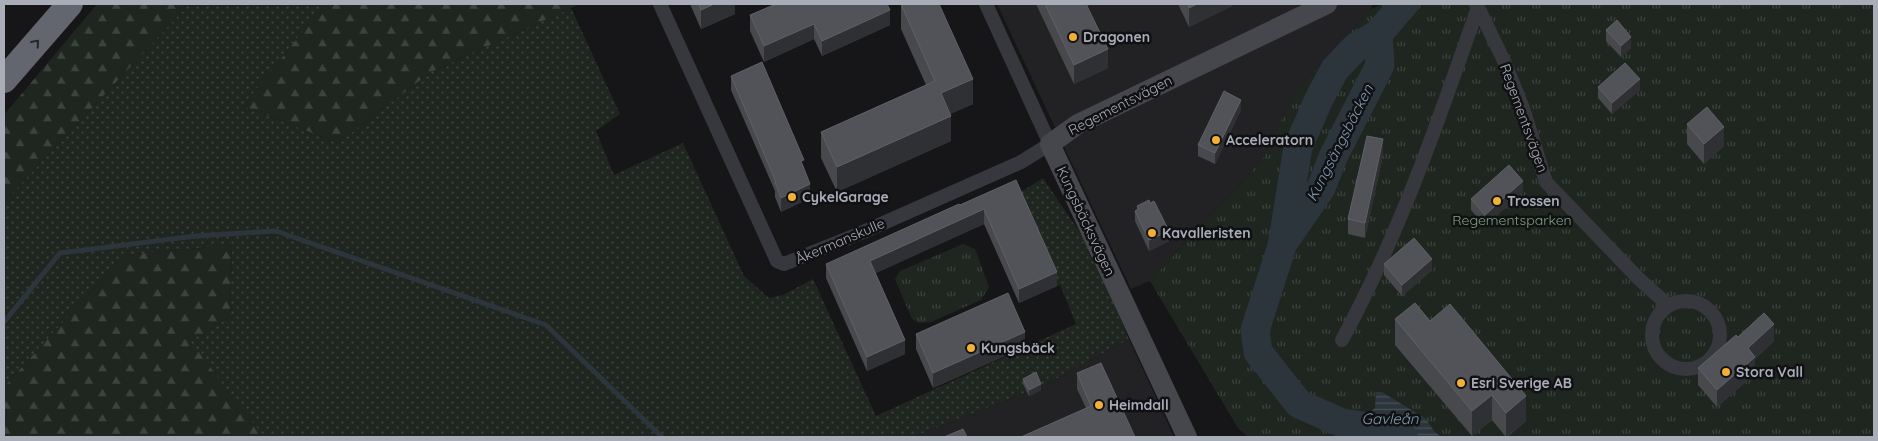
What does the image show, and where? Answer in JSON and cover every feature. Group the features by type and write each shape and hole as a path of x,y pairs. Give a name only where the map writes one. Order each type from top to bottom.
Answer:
{"highway":[{"path":"4,80 70,4"}],"street":[{"name":"Åkermanskulle","path":"660,4 777,261 784,264 861,233 1021,162 1050,144"},
{"name":"Kungsbäcksvägen","path":"986,4 1187,437"},
{"name":"Regementsvägen","path":"1050,144 1078,124 1327,4"},
{"name":"Regementsvägen","path":"1477,5 1504,61 1523,108 1546,182 1639,279 1668,306"},
{"name":"Regementsvägen","path":"1342,340 1366,296 1410,193 1448,95 1477,5"},
{"path":"1678,302 1700,303 1716,318 1720,328 1720,339 1717,349 1703,365 1693,369 1682,370 1662,360 1656,352 1652,342 1651,331 1654,321 1660,312 1668,306 1678,302"}],"shaded area":[{"path":"997,4 1372,4 1371,9 1294,93 1263,159 1150,281 1131,289"},
{"path":"1129,339 1174,437 913,437 1043,386"}],"green space":[{"path":"97,4 189,4 4,202 4,115"},
{"path":"189,4 325,4 243,106 338,143 431,72 571,8 620,114 596,131 614,175 683,143 744,276 769,298 783,295 813,279 876,416 1076,324 1060,285 1057,286 1016,195 1043,178 1087,243 1129,339 1043,386 913,437 264,437 189,341 230,317 232,245 124,255 4,387 4,202"},
{"path":"325,4 580,4 431,72 338,143 243,106"},
{"name":"Regementsparken","path":"1383,4 1874,4 1874,437 1248,437 1238,428 1150,281 1263,159 1294,93 1371,9"},
{"path":"963,244 975,249 989,287 981,300 931,322 919,323 912,319 895,279 900,271"},
{"path":"232,245 230,317 190,341 264,437 4,437 4,387 124,255"}],"water":[{"name":"Gavleån","path":"1376,392 1382,392 1426,419 1434,431 1441,437 1375,437 1367,434 1338,434 1344,417 1369,413 1375,408"}],"building":[{"path":"699,4 714,4 701,10"},
{"path":"776,4 887,4 890,10 822,41 814,24 764,46 750,15"},
{"path":"901,4 939,4 973,79 941,93 951,116 837,167 821,132 935,81"},
{"path":"1045,4 1086,4 1108,49 1074,65"},
{"path":"1188,4 1197,4 1189,8"},
{"path":"1617,20 1631,37 1621,46 1606,30"},
{"path":"762,62 804,160 801,161 810,184 781,198 731,76"},
{"path":"1625,63 1640,79 1612,103 1598,87"},
{"name":"Acceleratorn","path":"1224,91 1241,100 1215,153 1198,145"},
{"path":"1707,107 1724,127 1704,144 1687,124"},
{"path":"1367,136 1383,139 1365,223 1348,219"},
{"path":"1509,165 1523,181 1485,215 1471,199"},
{"path":"1016,180 1057,272 1019,289 984,209 870,261 905,340 867,357 826,264"},
{"path":"1149,200 1150,203 1154,201 1169,231 1149,240 1135,211 1139,209 1137,206"},
{"path":"1414,238 1432,259 1402,285 1384,264"},
{"name":"Kungsbäck","path":"1008,293 1025,332 933,373 916,334"},
{"path":"1415,303 1430,321 1450,304 1526,396 1506,413 1492,395 1472,411 1395,319"},
{"path":"1764,313 1774,324 1748,348 1755,357 1717,390 1698,368 1736,335 1738,337"},
{"path":"1101,363 1135,437 1021,437 1091,406 1077,373"},
{"path":"1036,372 1041,384 1029,390 1023,379"},
{"path":"963,429 967,437 944,437"}],"waterway":[{"name":"Kungsängsbäcken","path":"1403,437 1390,430 1342,423 1299,404 1258,352 1255,330 1282,246 1298,147 1319,99 1335,69 1356,47 1378,34 1404,4"},
{"name":"Kungsängsbäcken","path":"1286,239 1321,188 1333,157 1380,65 1378,34"},
{"path":"4,322 60,253 196,236 276,231 546,325 662,437"}],"place":[{"name":"Dragonen","path":"1073,37"},
{"name":"Acceleratorn","path":"1216,140"},
{"name":"CykelGarage","path":"792,197"},
{"name":"Trossen","path":"1497,201"},
{"name":"Kavalleristen","path":"1152,233"},
{"name":"Kungsbäck","path":"971,348"},
{"name":"Stora Vall","path":"1726,372"},
{"name":"Esri Sverige AB","path":"1461,383"},
{"name":"Heimdall","path":"1099,405"}]}
